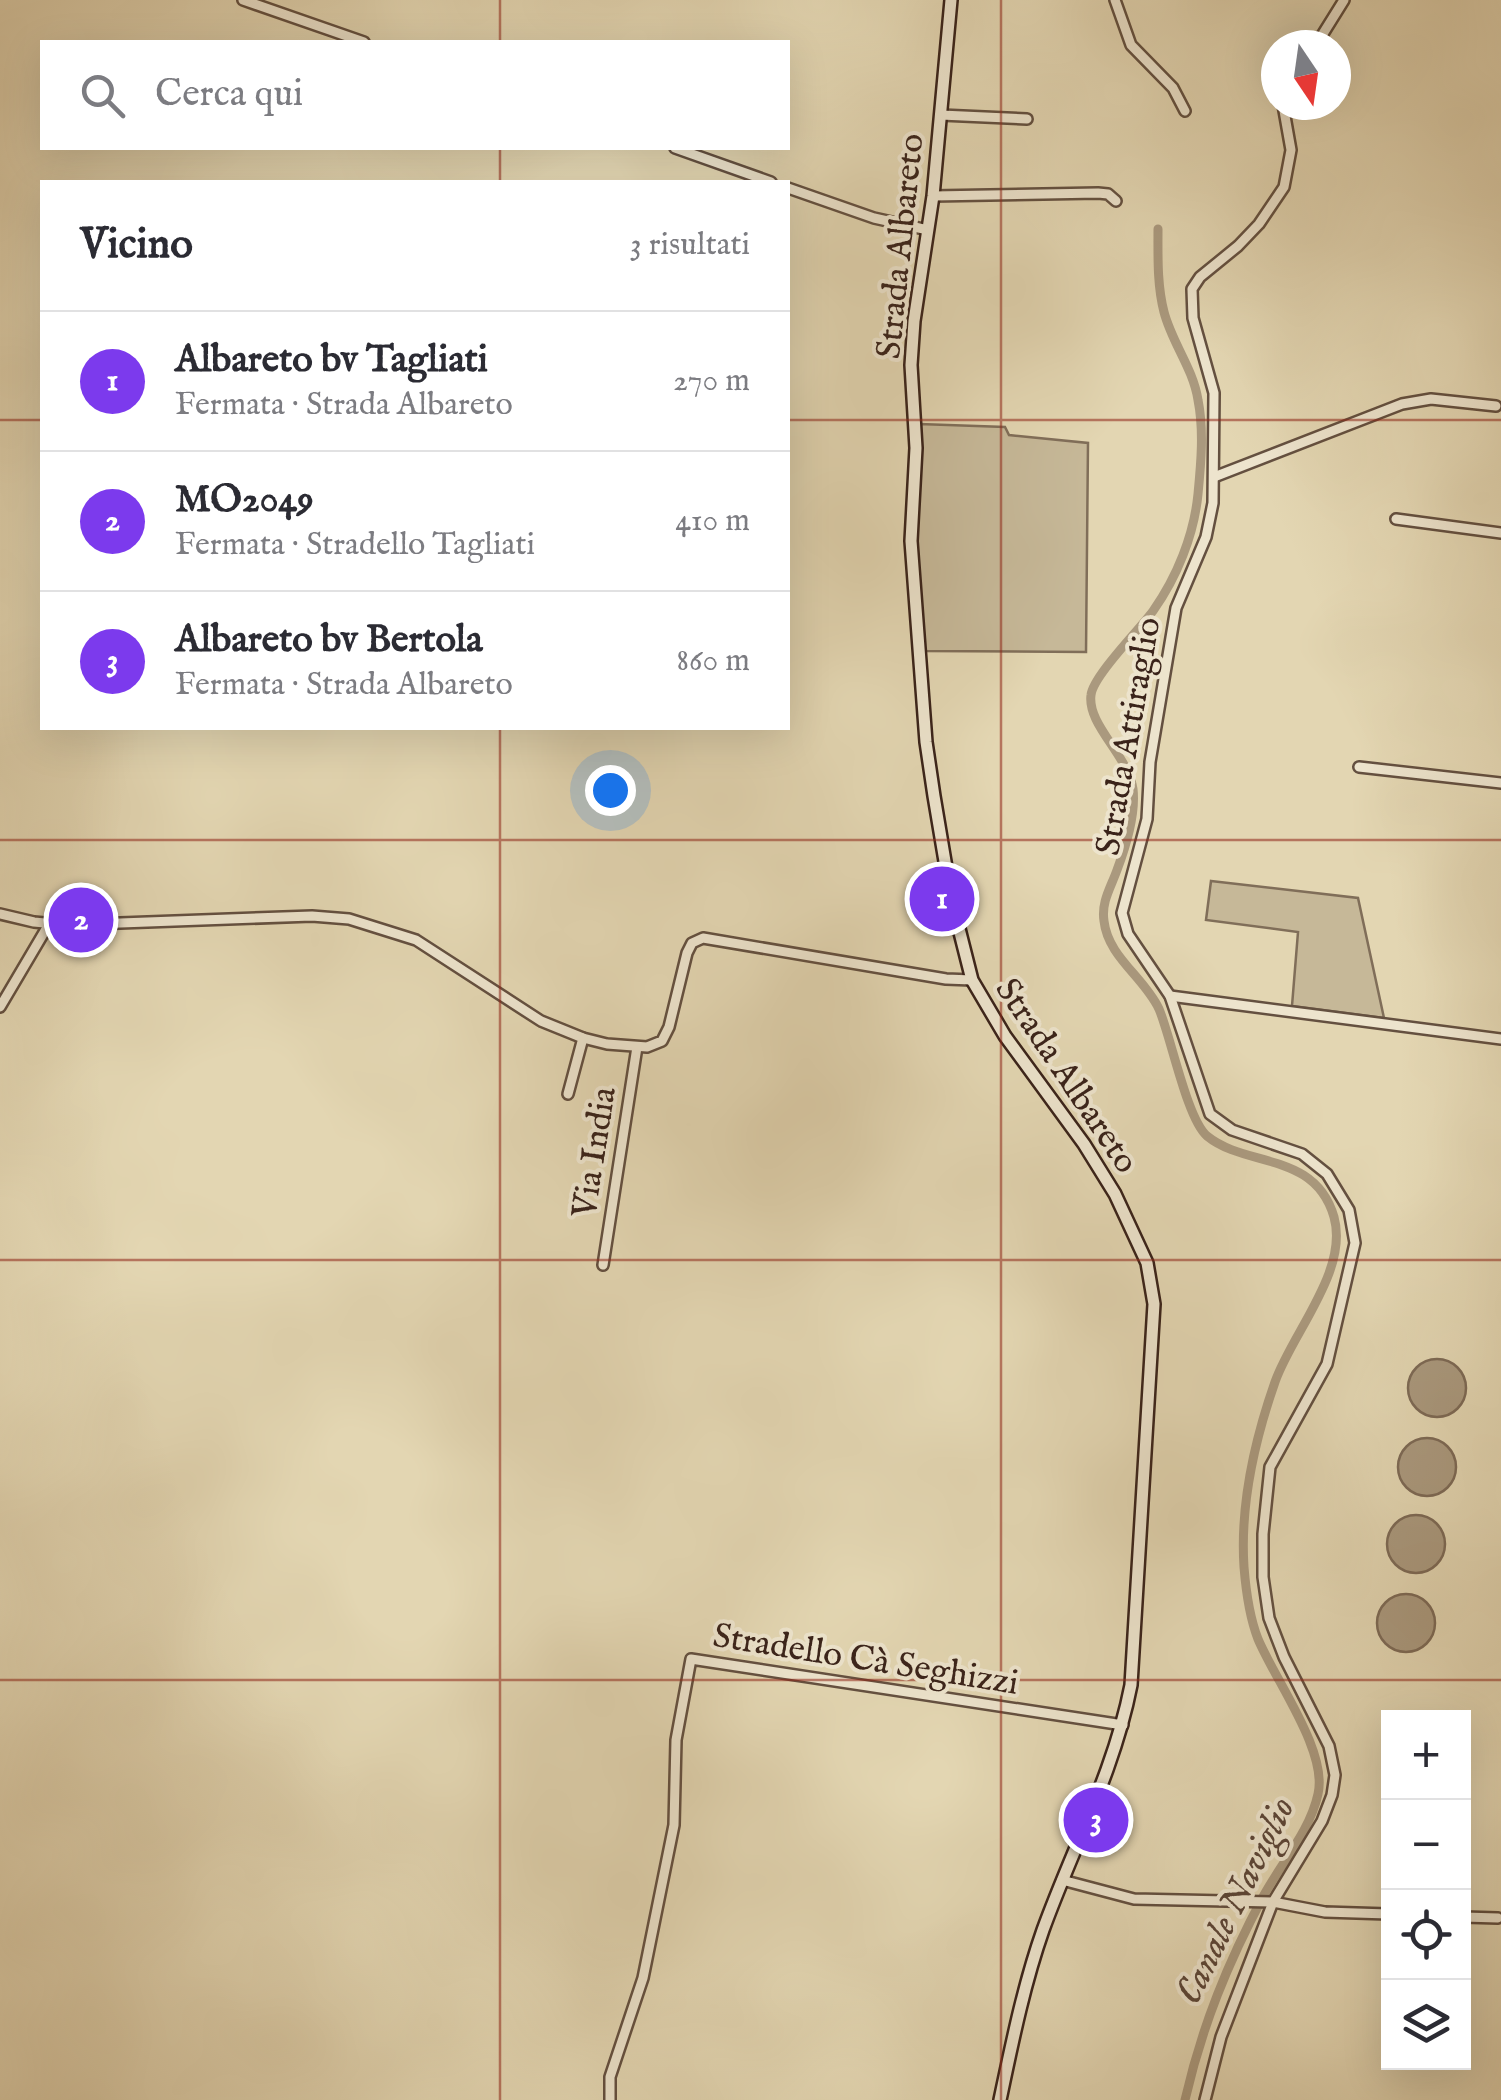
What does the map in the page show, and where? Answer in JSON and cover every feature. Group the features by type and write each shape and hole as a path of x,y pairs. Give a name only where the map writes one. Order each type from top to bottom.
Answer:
{"street":[{"path":"244,0 358,40"},
{"name":"Strada Albareto","path":"951,0 934,196 912,342 916,448 911,541 931,778 951,897 972,980 1005,1036 1084,1144 1115,1194 1138,1241 1151,1281 1154,1326 1131,1685 1101,1792 1042,1934 1000,2100"},
{"path":"1115,0 1131,45 1174,88 1185,111"},
{"path":"1325,30 1344,0"},
{"path":"941,114 1027,118"},
{"name":"Strada Attiraglio","path":"1205,2100 1220,2036 1273,1902 1322,1821 1332,1795 1335,1775 1330,1746 1269,1618 1263,1578 1266,1493 1275,1452 1330,1356 1354,1252 1354,1234 1342,1194 1314,1162 1232,1130 1210,1114 1170,996 1125,928 1122,906 1148,818 1150,762 1176,608 1206,536 1214,477 1214,393 1191,312 1192,289 1200,276 1259,224 1284,187 1291,150 1285,120"},
{"path":"681,150 765,180"},
{"path":"790,189 874,218 928,230"},
{"path":"934,196 1098,193 1116,200"},
{"path":"1214,477 1402,404 1431,399 1496,406"},
{"path":"1396,518 1501,532"},
{"path":"1359,768 1501,782"},
{"path":"0,914 49,924 312,916 349,919 416,940 541,1020 583,1038 637,1047 652,1047 665,1037 687,953 692,944 703,938 946,979 972,980"},
{"path":"0,1007 49,924"},
{"path":"1170,996 1501,1039"},
{"path":"568,1094 583,1038"},
{"name":"Via India","path":"603,1265 637,1047"},
{"name":"Stradello Cà Seghizzi","path":"610,2100 610,2077 644,1978 674,1825 676,1740 691,1660 1123,1724"},
{"path":"1062,1880 1134,1899 1273,1902 1324,1912 1381,1914"},
{"path":"1471,1917 1498,1918"}],"shaded area":[{"path":"919,424 1005,427 1009,435 1088,443 1086,652 924,651 916,537"},
{"path":"1211,881 1358,898 1384,1018 1292,1006 1298,932 1206,920"},
{"path":"1437,1359 1458,1367 1466,1388 1458,1409 1437,1417 1416,1409 1408,1388 1416,1367"},
{"path":"1427,1438 1448,1446 1456,1467 1448,1488 1427,1496 1406,1488 1398,1467 1406,1446"},
{"path":"1416,1515 1437,1523 1445,1544 1437,1565 1416,1573 1395,1565 1387,1544 1395,1523"},
{"path":"1406,1594 1427,1602 1435,1623 1427,1644 1406,1652 1385,1644 1377,1623 1385,1602"}],"waterway":[{"name":"Canale Naviglio","path":"1158,229 1164,312 1198,400 1200,470 1193,525 1177,570 1153,611 1108,665 1091,695 1095,718 1124,764 1133,789 1130,830 1105,901 1104,921 1112,945 1159,1009 1186,1096 1200,1127 1223,1146 1296,1171 1312,1181 1325,1196 1334,1217 1336,1238 1326,1280 1283,1363 1268,1404 1250,1473 1243,1544 1247,1595 1255,1630 1308,1737 1319,1777 1318,1794 1309,1821 1264,1895 1228,1970 1199,2046 1185,2100"}],"place":[{"name":"Albareto bv Tagliati","path":"942,899"},
{"name":"MO2049","path":"81,920"},
{"name":"Albareto bv Bertola","path":"1096,1820"}]}
